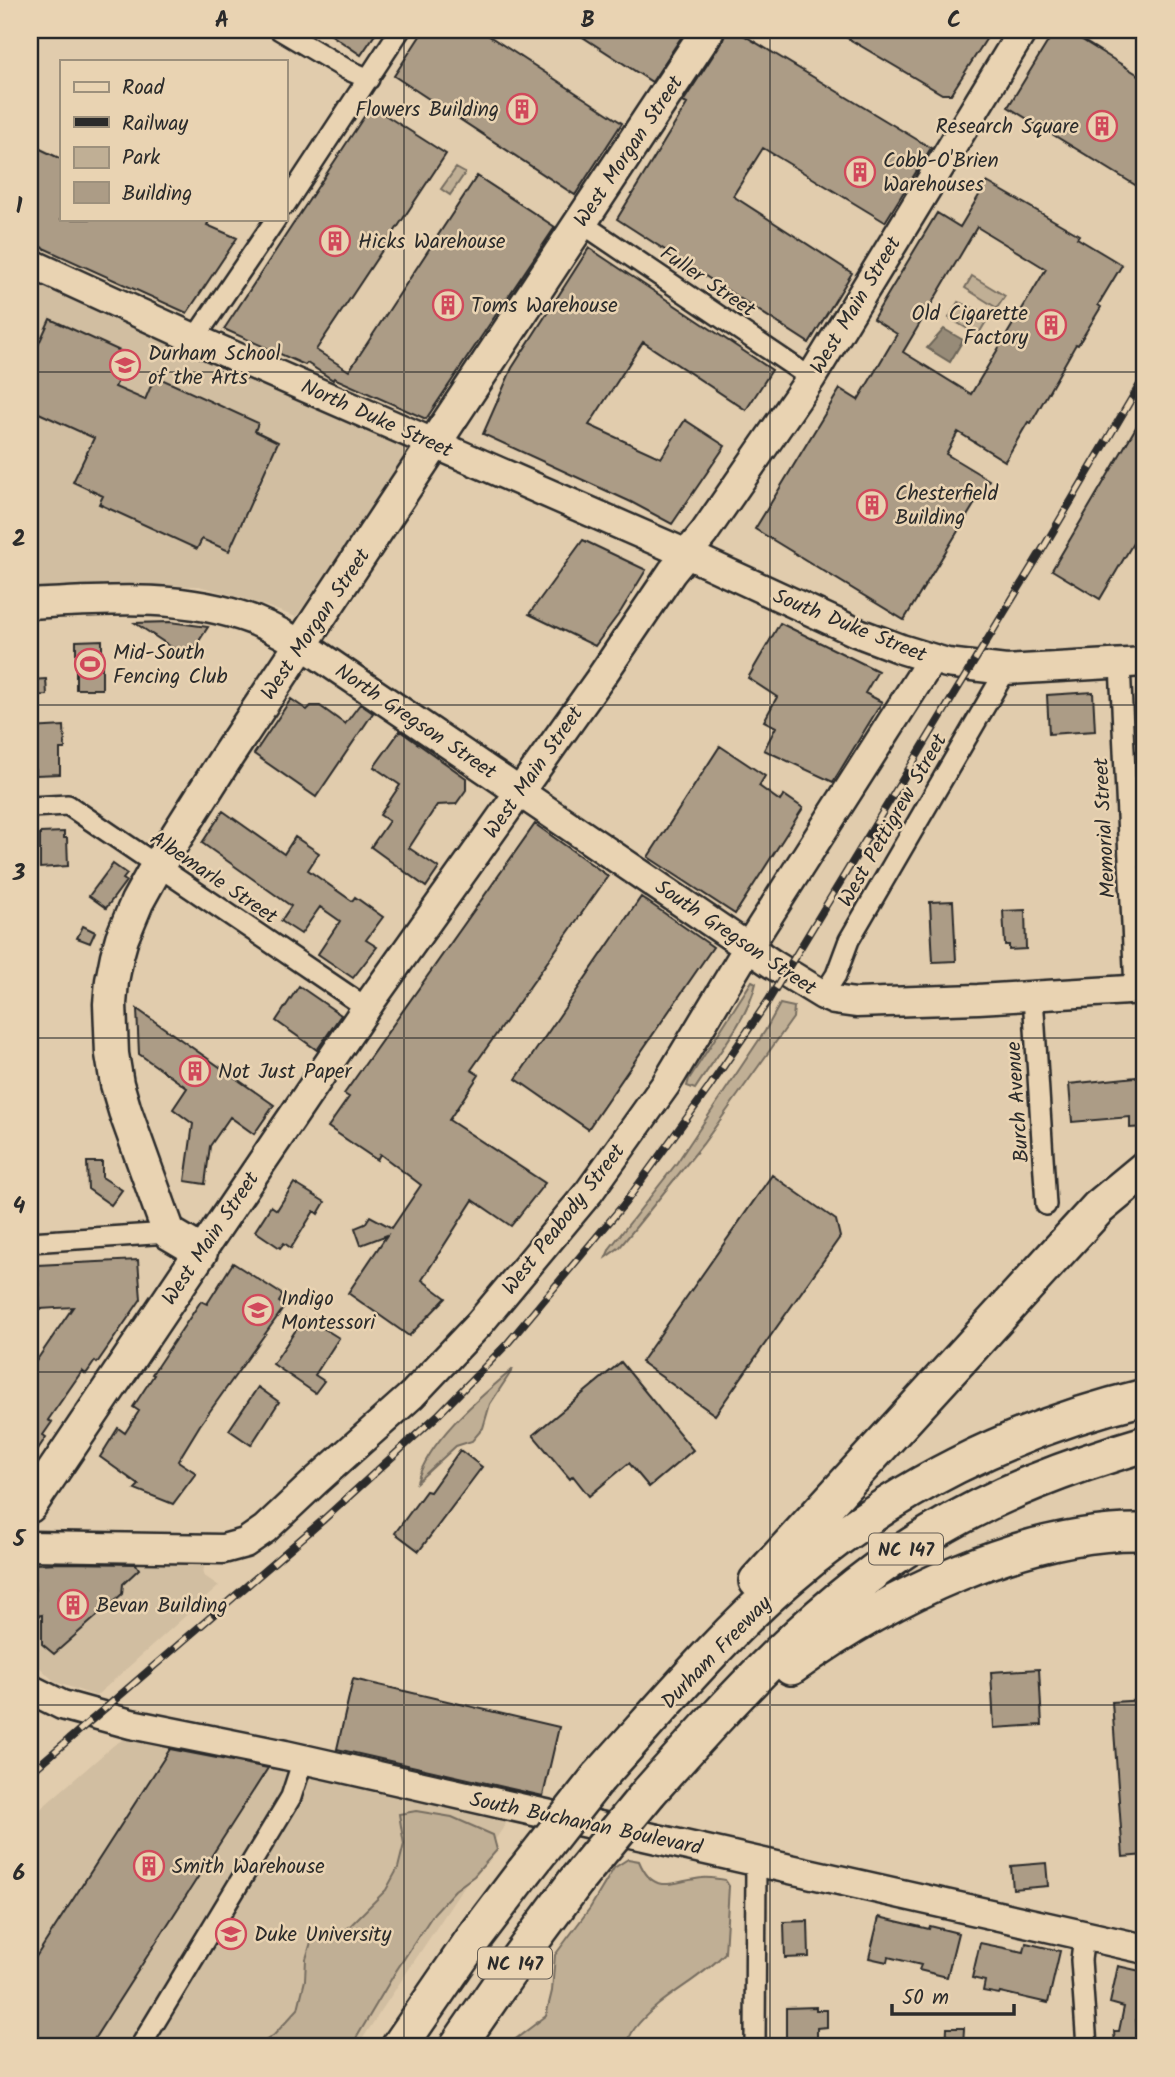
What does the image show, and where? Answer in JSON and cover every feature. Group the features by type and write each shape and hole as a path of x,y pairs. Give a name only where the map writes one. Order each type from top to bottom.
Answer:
{"highway":[{"path":"716,1648 724,1619 748,1592 1098,1208 1145,1169"},
{"name":"Durham Freeway","path":"398,2047 474,1938 598,1778 716,1648 789,1578 850,1530 922,1483 967,1459 1091,1410 1145,1396"},
{"name":"NC 147","path":"457,2047 576,1881 649,1792 711,1723 813,1621 856,1585 929,1534 972,1510 1014,1489 1097,1458 1145,1444"},
{"path":"711,1723 751,1700 817,1648 869,1615 910,1594 972,1568 1047,1544 1112,1533 1145,1532"}],"main road":[{"name":"West Morgan Street","path":"169,1233 122,1102 114,1071 110,1023 112,981 122,938 136,902 301,644 708,30"},
{"name":"West Main Street","path":"30,1506 366,1008 811,378 1023,30"},
{"name":"North Duke Street","path":"30,263 433,444 687,554"},
{"name":"South Duke Street","path":"687,554 856,632 932,659 971,667 1006,670 1132,663"},
{"name":"North Gregson Street","path":"30,604 144,600 195,605 253,620 301,644 519,791"},
{"name":"West Peabody Street","path":"30,1546 223,1549 245,1543 265,1529 414,1393 533,1261 589,1192 666,1084 749,946 932,659"},
{"name":"South Gregson Street","path":"519,791 823,996 834,1000 856,1003 1140,989"},
{"path":"169,1233 201,1252"},
{"name":"South Buchanan Boulevard","path":"30,1689 62,1705 131,1724 756,1860 1145,1949"}],"street":[{"path":"280,30 346,69 369,79"},
{"path":"287,202 400,30"},
{"path":"195,338 275,220"},
{"name":"Fuller Street","path":"580,222 811,378"},
{"name":"Memorial Street","path":"1132,663 1140,989"},
{"name":"West Pettigrew Street","path":"823,996 836,975 849,940 1006,670"},
{"name":"Albemarle Street","path":"30,807 68,805 366,1008"},
{"name":"Burch Avenue","path":"1033,996 1046,1205"},
{"path":"30,1242 169,1233"},
{"path":"140,2047 291,1797 303,1760"},
{"path":"755,2047 756,1860"},
{"path":"1084,1936 1081,1960 1087,2047"}],"shaded area":[{"name":"Durham School of the Arts","path":"30,279 410,450 296,617 199,586 133,585 30,591"},
{"path":"944,329 963,340 950,362 927,348"},
{"path":"30,1558 205,1559 203,1575 219,1586 96,1696 55,1682 30,1658"},
{"name":"Duke University","path":"127,1737 288,1769 507,1822 357,2047 30,2047 30,1818 114,1745"}],"green space":[{"path":"456,168 465,173 450,195 441,189"},
{"path":"972,276 1005,296 997,308 965,288"},
{"path":"958,302 990,315 978,335 949,318"},
{"path":"752,981 756,983 739,1024 695,1089 687,1086 689,1079"},
{"path":"780,1004 794,1007 793,1018 703,1144 620,1247 606,1257 610,1248 676,1164 765,1031"},
{"path":"513,1369 490,1404 483,1428 472,1441 456,1446 417,1482 432,1450 444,1435 471,1406"},
{"path":"416,1811 452,1817 493,1835 497,1850 474,1876 455,1890 434,1913 351,2047 256,2047 274,2035 298,2009 311,1942 342,1934 386,1890 398,1868 404,1844 399,1814"},
{"path":"628,1859 639,1861 651,1879 658,1883 705,1878 725,1880 729,1886 725,1953 645,2017 625,2047 510,2047 509,2044 546,2016 552,1991 555,1955 590,1908 614,1868"}],"building":[{"path":"324,30 378,30 361,55"},
{"name":"Flowers Building","path":"424,30 480,30 622,123 575,195 394,76"},
{"path":"572,30 686,30 652,82"},
{"name":"Cobb-O'Brien Warehouses","path":"726,30 735,30 931,148 885,222 763,148 733,196 852,273 809,343 617,219 687,104 683,102 723,40"},
{"path":"834,30 992,30 951,94 942,94"},
{"path":"1055,30 1066,30 1145,79 1145,191 1008,107"},
{"path":"371,106 446,154 316,350 349,371 477,176 555,227 426,419 334,378 333,380 307,363 305,365 224,329"},
{"path":"30,144 60,159 60,220 210,220 207,225 237,238 187,313 30,242"},
{"path":"987,182 1079,235 1077,238 1122,265 1098,305 1101,307 1005,461 958,432 946,454 989,480 904,620 755,529 840,389 858,400 897,334 873,319 937,213 960,227","holes":["977,227 1046,269 971,394 903,352"]},
{"path":"589,248 772,370 746,410 643,342 589,425 661,458 685,420 725,446 672,524 631,502 483,434 512,368"},
{"name":"Durham School of the Arts","path":"50,319 129,355 115,387 145,400 155,376 258,423 255,431 278,442 229,551 202,539 197,549 99,504 103,496 73,482 94,438 30,409 30,363"},
{"path":"1145,412 1145,523 1100,599 1052,570"},
{"path":"583,540 646,570 595,646 529,614"},
{"path":"170,622 208,627 188,658 135,623"},
{"path":"780,623 878,671 865,693 882,702 833,782 764,750 776,727 764,721 777,697 748,678"},
{"path":"102,640 102,689 76,689 76,641"},
{"path":"46,679 47,695 30,696 30,680"},
{"path":"1093,692 1095,731 1049,734 1047,695"},
{"path":"291,699 307,710 311,706 320,706 345,724 360,704 373,713 316,797 254,754"},
{"path":"64,726 65,749 60,749 60,774 36,775 33,751 30,751 30,728"},
{"path":"400,731 466,778 466,790 456,804 437,805 409,848 439,868 426,887 371,847 389,821 380,815 400,785 374,767"},
{"path":"720,746 765,776 759,786 780,801 784,795 803,808 735,914 648,857"},
{"path":"223,811 284,854 295,837 319,853 308,870 352,901 355,897 383,917 366,940 377,947 353,978 318,954 340,921 320,907 301,934 281,921 291,906 202,843"},
{"path":"535,824 608,876 471,1070 479,1075 449,1120 545,1183 511,1226 473,1200 422,1280 446,1298 409,1336 348,1293 387,1235 361,1245 355,1228 365,1224 370,1216 392,1228 421,1185 380,1154 377,1160 328,1127 349,1097 344,1094"},
{"path":"64,832 64,838 67,838 68,866 40,868 40,833"},
{"path":"113,864 127,874 123,879 126,881 106,908 89,896"},
{"path":"641,897 713,947 588,1129 516,1079"},
{"path":"953,901 956,961 933,962 930,902"},
{"path":"1025,910 1026,949 1009,950 1009,945 1005,945 1003,911"},
{"path":"83,926 95,932 90,943 77,938"},
{"path":"299,986 341,1015 317,1050 276,1021"},
{"name":"Not Just Paper","path":"137,1009 274,1105 254,1134 230,1117 210,1146 205,1184 185,1181 193,1124 173,1109 187,1088 139,1054"},
{"path":"1145,1076 1145,1127 1130,1128 1130,1117 1072,1122 1069,1084"},
{"path":"87,1162 102,1162 102,1177 122,1190 111,1205 88,1189"},
{"path":"772,1175 836,1220 840,1237 715,1415 641,1362"},
{"path":"294,1183 325,1202 318,1214 314,1211 291,1248 284,1243 280,1248 255,1231 271,1206 277,1210"},
{"path":"138,1260 141,1299 97,1363 95,1361 86,1374 82,1371 48,1420 52,1422 43,1435 46,1437 30,1461 30,1370 73,1307 40,1309 37,1265"},
{"path":"233,1263 283,1295 279,1302 285,1306 200,1425 178,1461 196,1473 173,1504 135,1489 139,1485 100,1457 118,1428 125,1433 139,1411 133,1407 154,1375 152,1374 201,1301 207,1304"},
{"path":"304,1318 339,1338 315,1375 324,1381 315,1393 273,1364"},
{"path":"621,1362 693,1450 649,1487 629,1463 589,1496 573,1476 570,1479 533,1435"},
{"path":"258,1387 279,1402 251,1445 229,1430"},
{"path":"460,1450 482,1467 419,1551 395,1533 426,1491 430,1492"},
{"name":"Bevan Building","path":"33,1564 136,1564 139,1569 123,1584 122,1594 54,1654 42,1644 42,1615 36,1616"},
{"path":"1039,1669 1042,1725 994,1728 991,1672"},
{"path":"353,1679 559,1727 543,1796 337,1749"},
{"path":"1145,1700 1145,1855 1123,1857 1112,1702"},
{"name":"Smith Warehouse","path":"170,1749 268,1768 89,2047 30,2047 30,1966"},
{"path":"1046,1863 1048,1886 1013,1889 1011,1866"},
{"path":"879,1917 958,1933 947,1977 919,1970 921,1965 888,1957 887,1962 869,1958"},
{"path":"808,1921 809,1957 785,1958 784,1922"},
{"path":"980,1943 1024,1952 1026,1943 1060,1951 1048,2003 1000,1992 983,1991 985,1981 972,1978"},
{"path":"1118,1966 1145,1972 1136,2018 1139,2047 1115,2047 1114,2031 1119,2031 1124,2007 1110,2003"},
{"path":"816,2007 816,2010 827,2010 827,2027 817,2028 817,2038 786,2039 786,2008"},
{"path":"947,2028 964,2028 963,2047 946,2047"}],"railway":[{"path":"30,1773 322,1521 438,1415 507,1344 625,1203 768,1001 1145,376"}],"place":[{"name":"Flowers Building","path":"522,109"},
{"name":"Research Square","path":"1102,126"},
{"name":"Cobb-O'Brien Warehouses","path":"860,172"},
{"name":"Hicks Warehouse","path":"335,241"},
{"name":"Toms Warehouse","path":"448,305"},
{"name":"Old Cigarette Factory","path":"1051,325"},
{"name":"Durham School of the Arts","path":"125,365"},
{"name":"Chesterfield Building","path":"872,505"},
{"name":"Mid-South Fencing Club","path":"90,664"},
{"name":"Not Just Paper","path":"195,1071"},
{"name":"Indigo Montessori","path":"258,1310"},
{"name":"Bevan Building","path":"73,1605"},
{"name":"Smith Warehouse","path":"149,1866"},
{"name":"Duke University","path":"231,1934"}]}
